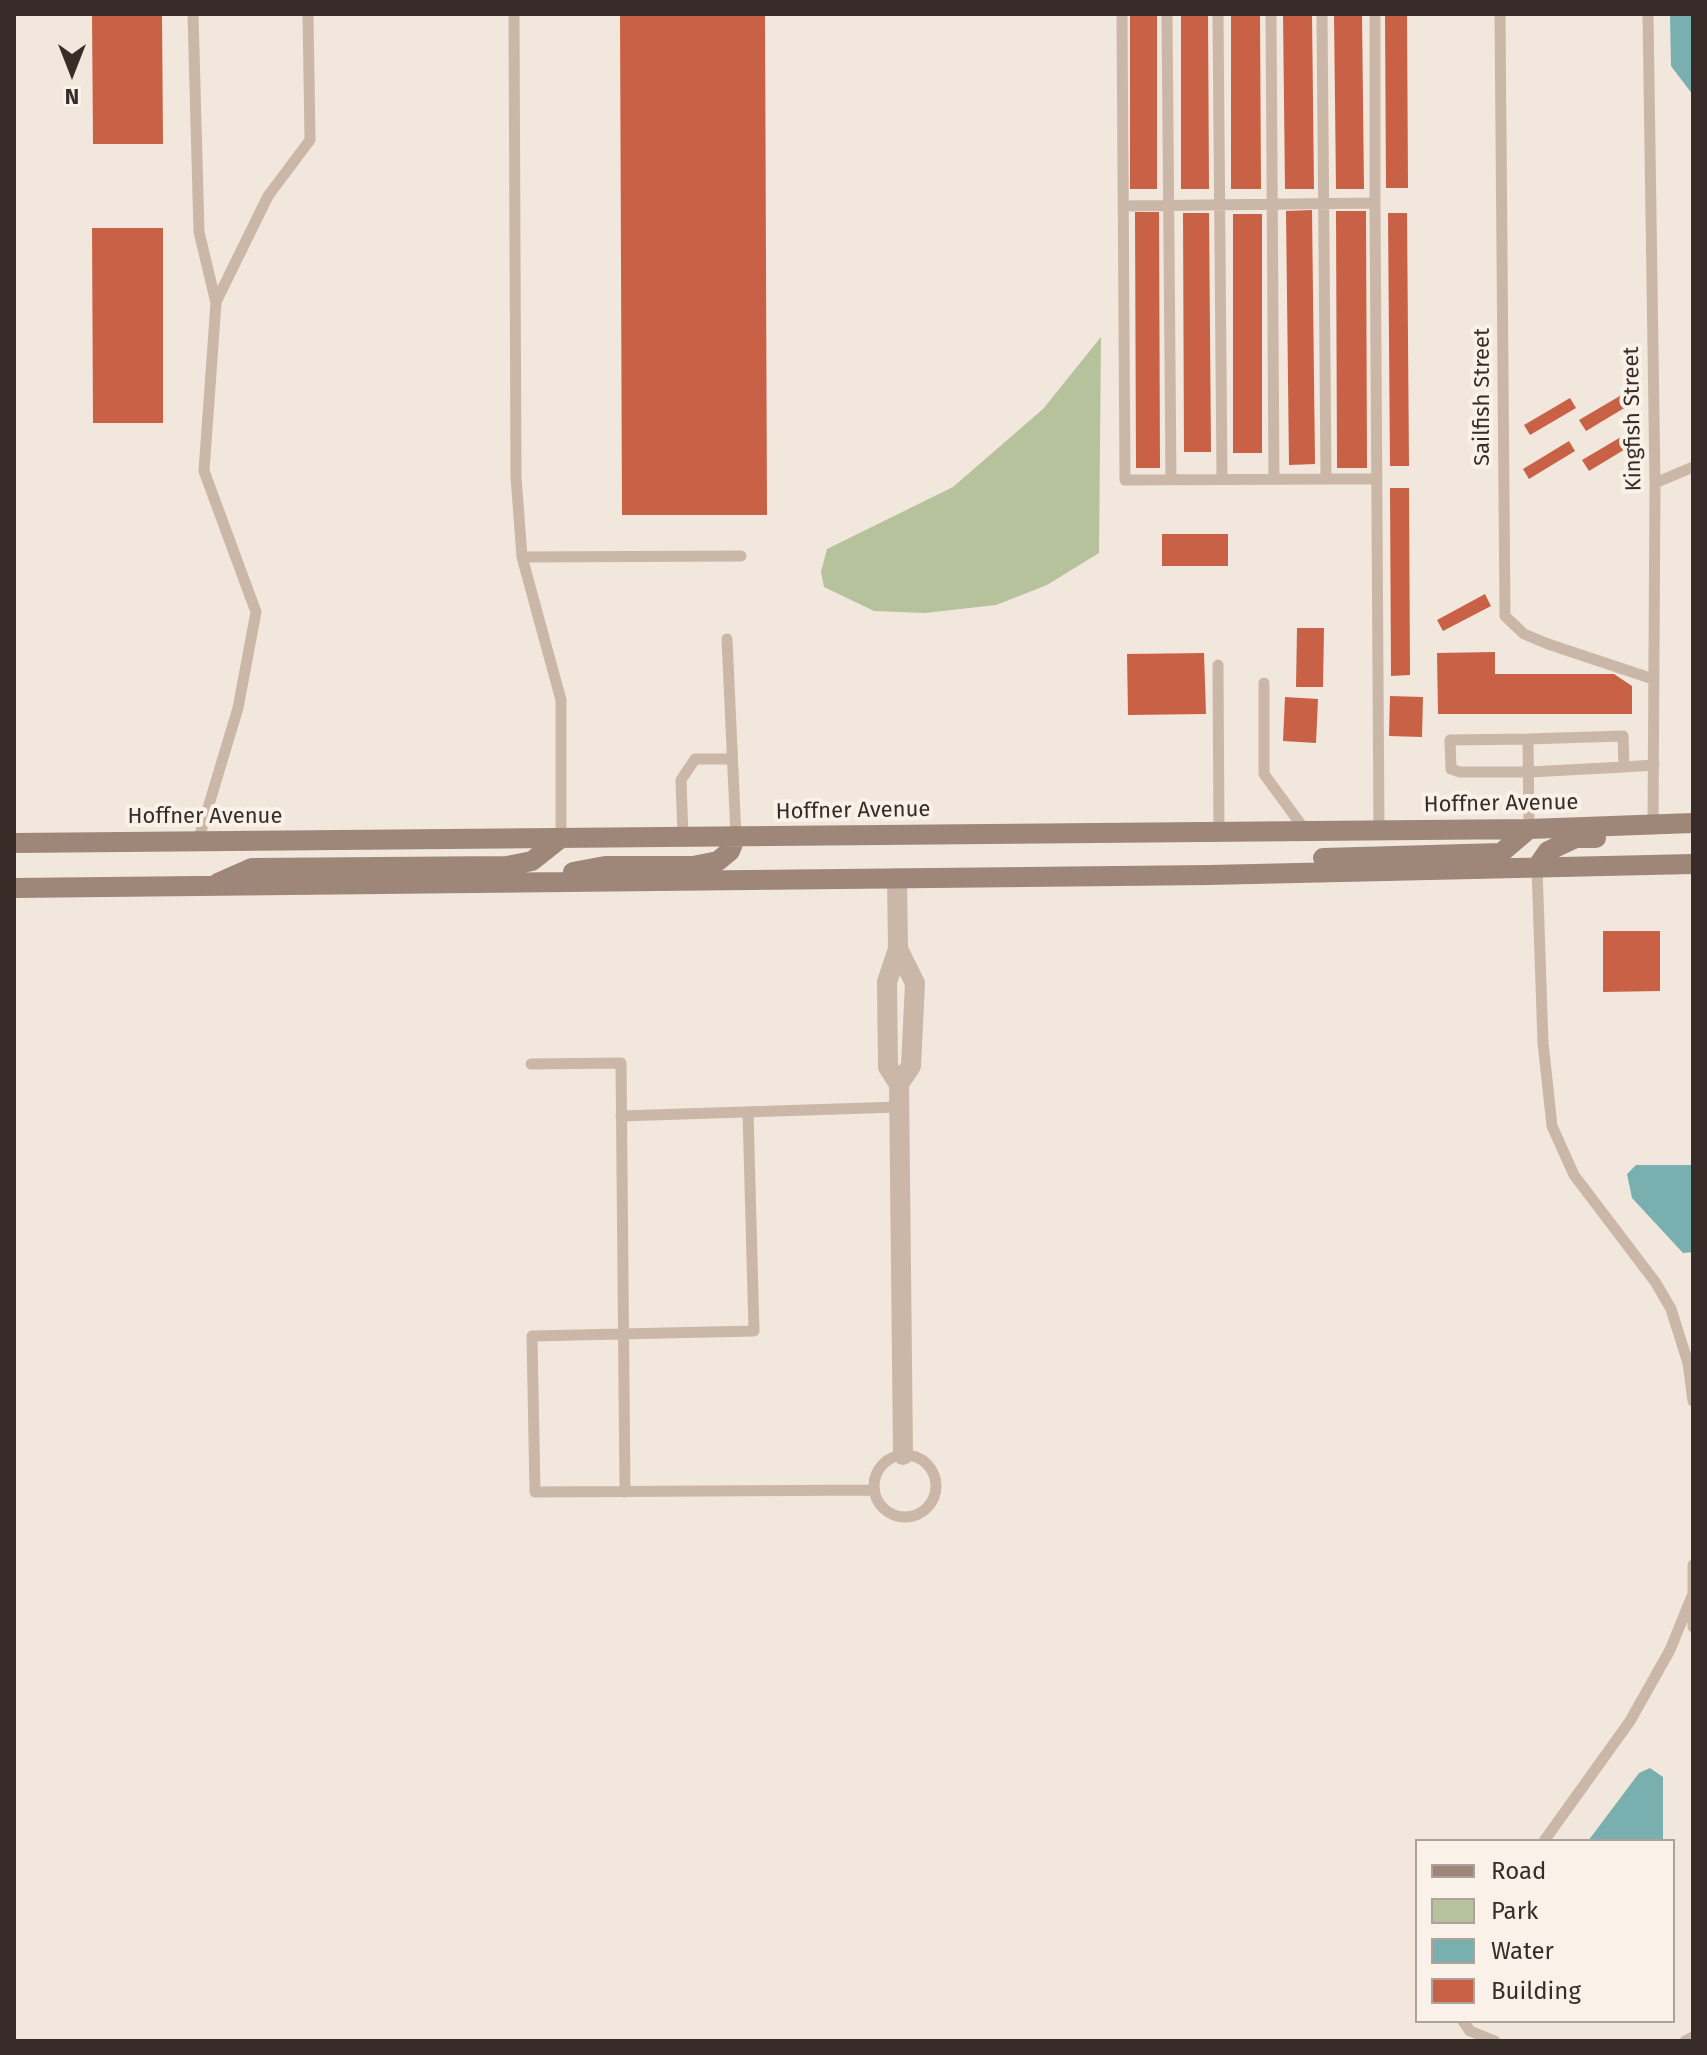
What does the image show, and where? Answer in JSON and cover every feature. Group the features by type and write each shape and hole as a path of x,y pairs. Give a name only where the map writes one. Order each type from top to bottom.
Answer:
{"main road":[{"name":"Hoffner Avenue","path":"14,843 1529,829 1693,823"},
{"path":"1537,867 1548,851 1576,838 1627,837 1653,824"},
{"path":"1278,873 1320,858 1501,853 1529,829"},
{"path":"547,882 574,872 605,866 693,866 718,861 730,851 736,836"},
{"path":"211,886 252,868 507,866 532,861 561,838"},
{"path":"14,888 1278,873 1693,864"}],"street":[{"path":"897,878 898,949 887,982 888,1067 899,1084 903,1455"}],"lane":[{"path":"193,14 199,232 216,303 204,471 256,612 238,708 198,841"},
{"path":"216,303 268,196 310,140 308,14"},
{"path":"514,14 516,477 522,557 561,700 561,838"},
{"path":"1122,14 1125,480 1376,479"},
{"path":"1167,14 1171,480"},
{"path":"1218,14 1222,479"},
{"path":"1271,14 1274,479"},
{"path":"1322,14 1326,479"},
{"path":"1375,14 1379,830"},
{"name":"Sailfish Street","path":"1500,14 1505,616 1524,634 1653,679"},
{"name":"Kingfish Street","path":"1648,14 1655,483 1653,824"},
{"path":"1123,206 1375,203"},
{"path":"1655,483 1693,467"},
{"path":"522,557 741,556"},
{"path":"727,639 736,836"},
{"path":"1218,665 1219,832"},
{"path":"1264,683 1264,774 1305,830"},
{"path":"1624,767 1623,736 1450,740 1451,769 1460,772 1529,772 1624,767 1654,765"},
{"path":"1528,739 1529,829"},
{"path":"683,836 681,780 695,759 732,759"},
{"path":"1537,867 1543,1043 1552,1126 1574,1175 1656,1283 1671,1309 1688,1363 1693,1401"},
{"path":"531,1064 621,1063 625,1492"},
{"path":"621,1116 899,1107"},
{"path":"748,1112 754,1331 532,1336 535,1492 874,1490"},
{"path":"903,1455 923,1460 930,1467 936,1487 929,1505 912,1516 892,1514 883,1508 874,1490 874,1479 884,1462 903,1455"},
{"path":"1693,1565 1693,1627"},
{"path":"1545,1839 1630,1721 1670,1650 1692,1596"},
{"path":"1464,2023 1470,2031 1495,2041"},
{"path":"1685,2041 1693,2037"}],"green space":[{"path":"1101,337 1099,553 1047,585 996,605 925,613 874,611 824,587 821,572 827,549 953,487 1043,409"}],"water":[{"path":"1670,14 1693,14 1693,95 1671,66"},
{"path":"1636,1165 1693,1165 1693,1252 1683,1253 1632,1198 1627,1174"},
{"path":"1650,1768 1663,1777 1663,1839 1590,1839 1639,1773"}],"building":[{"path":"92,14 162,14 163,144 93,144"},
{"path":"620,14 765,14 767,515 622,515"},
{"path":"1130,14 1157,14 1157,189 1130,189"},
{"path":"1181,14 1208,14 1209,189 1181,189"},
{"path":"1231,14 1260,14 1261,189 1231,189"},
{"path":"1283,14 1312,14 1314,189 1285,189"},
{"path":"1334,14 1362,14 1364,189 1336,189"},
{"path":"1385,14 1407,14 1408,188 1386,188"},
{"path":"1312,210 1315,464 1289,465 1286,211"},
{"path":"1336,211 1366,211 1367,468 1337,468"},
{"path":"1135,212 1159,212 1160,468 1136,468"},
{"path":"1183,213 1209,213 1211,452 1184,452"},
{"path":"1388,213 1407,213 1409,466 1390,466"},
{"path":"1233,214 1262,214 1262,453 1233,453"},
{"path":"92,228 163,228 163,423 93,423"},
{"path":"1630,390 1636,401 1586,431 1579,420"},
{"path":"1570,398 1576,408 1530,435 1524,425"},
{"path":"1626,434 1632,445 1589,471 1582,460"},
{"path":"1569,441 1575,451 1529,479 1523,469"},
{"path":"1390,488 1409,488 1410,675 1391,676"},
{"path":"1162,534 1228,534 1228,566 1162,566"},
{"path":"1485,594 1491,606 1443,631 1437,620"},
{"path":"1297,628 1324,628 1323,687 1296,687"},
{"path":"1495,652 1495,674 1614,674 1632,686 1632,714 1438,714 1437,653"},
{"path":"1204,653 1206,714 1128,715 1127,654"},
{"path":"1390,696 1423,697 1422,737 1389,736"},
{"path":"1285,697 1318,699 1316,743 1283,741"},
{"path":"1603,931 1660,931 1660,991 1603,992"}]}
